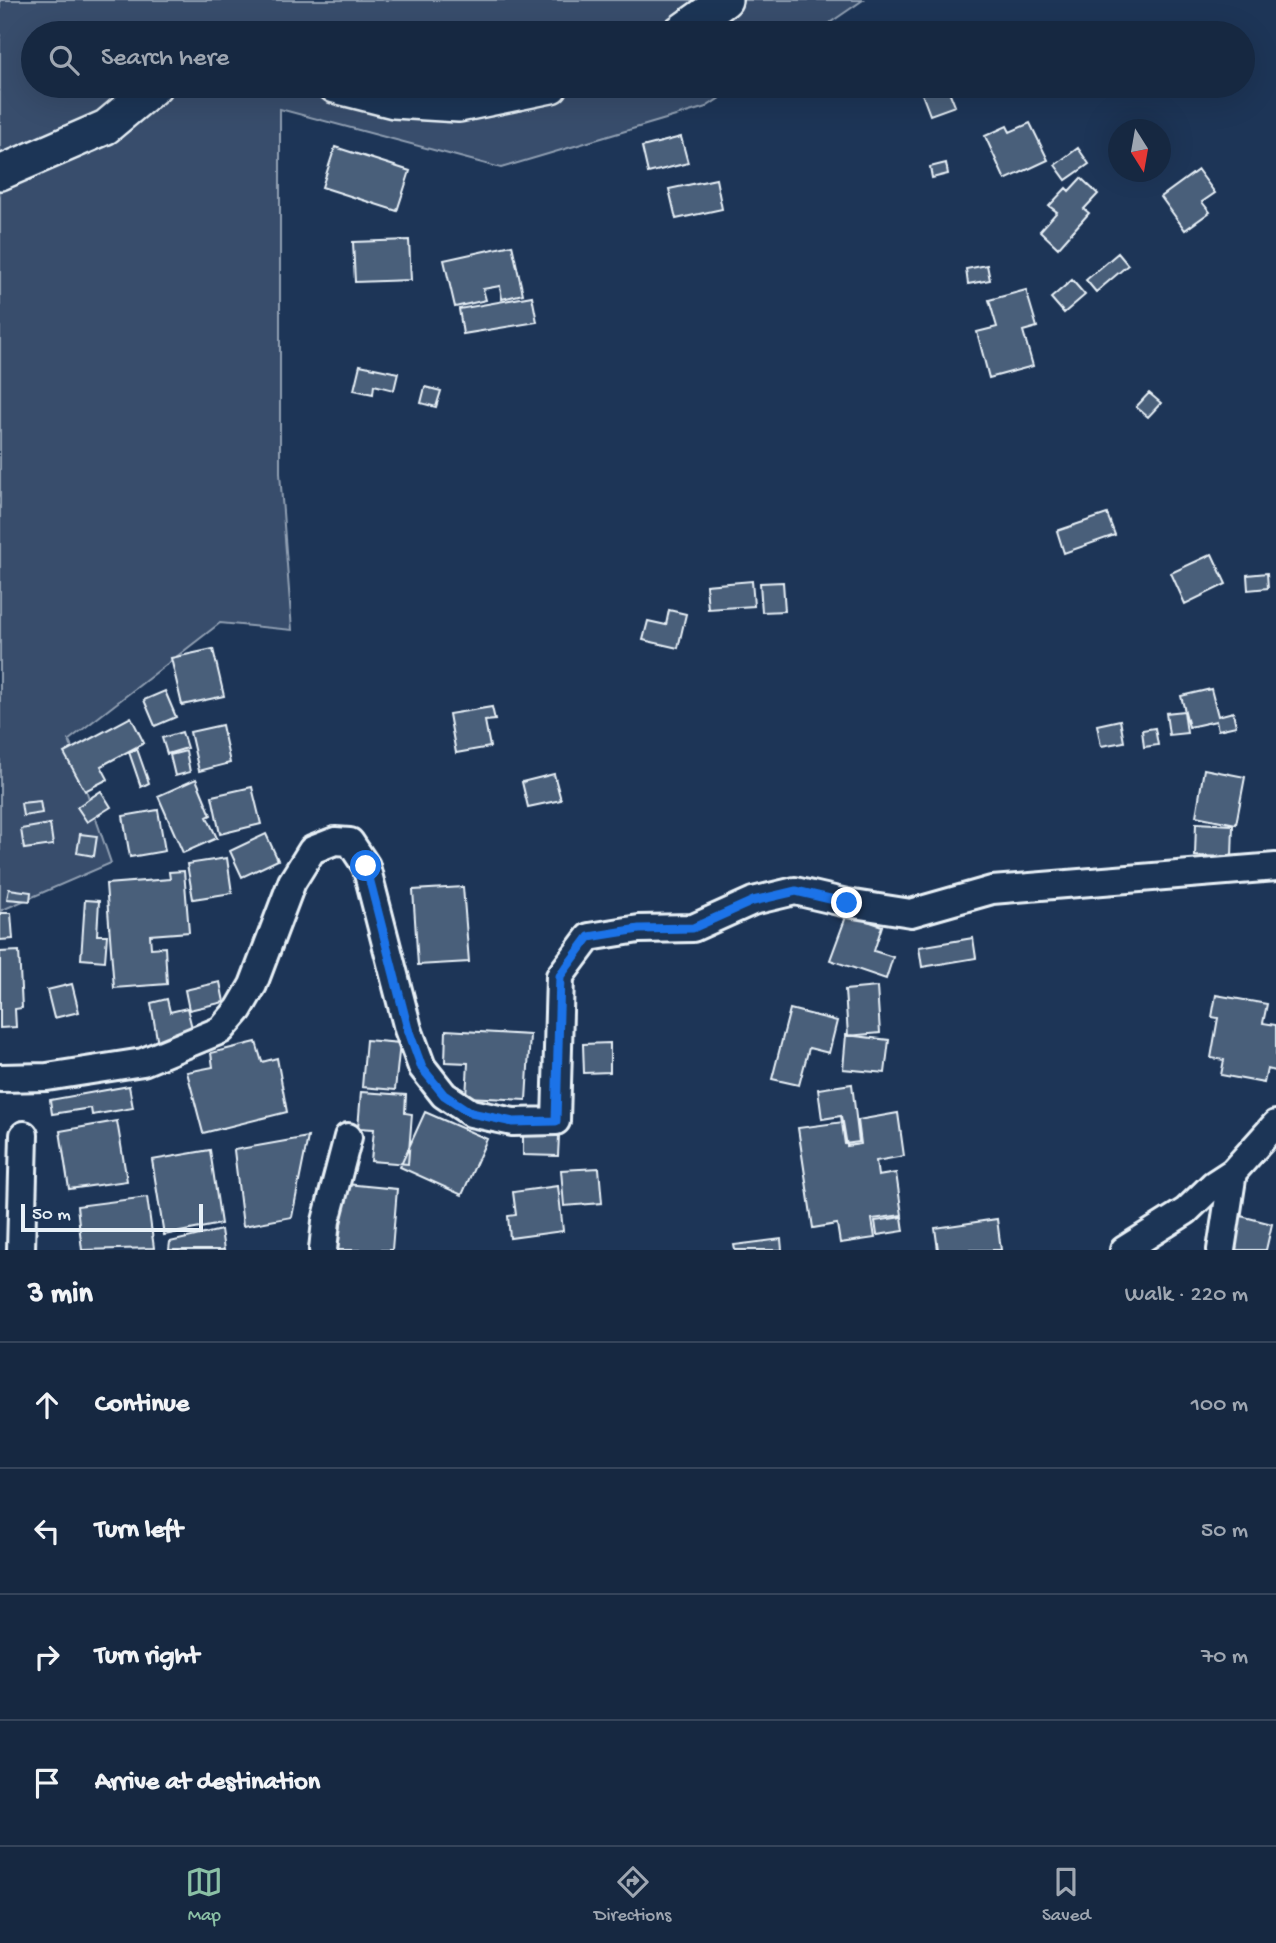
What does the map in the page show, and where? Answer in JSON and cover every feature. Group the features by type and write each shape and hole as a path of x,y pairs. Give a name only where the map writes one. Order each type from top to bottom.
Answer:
{"street":[{"path":"696,21 725,0"},
{"path":"0,173 106,127 141,98"},
{"path":"382,98 459,105 493,98"},
{"path":"0,1078 47,1077 143,1062 221,1030 239,1009 253,985 292,882 312,850 335,841 350,842 366,866 408,1029 422,1068 444,1095 471,1113 513,1122 556,1121 560,976 589,937 639,929 693,928 753,901 796,891 847,903 911,913 992,890 1276,867"},
{"path":"1124,1250 1186,1211 1213,1185 1233,1172 1276,1124"},
{"path":"21,1250 23,1135"},
{"path":"323,1250 326,1221 348,1137"},
{"path":"1221,1250 1233,1172"}],"shaded area":[{"path":"0,0 863,0 832,21 21,21 21,98 720,98 706,107 501,168 280,109 280,473 292,630 220,623 69,740 111,863 0,911"}],"building":[{"path":"924,98 952,98 955,106 930,115"},
{"path":"1030,123 1048,160 1005,180 985,136 1007,126 1010,132"},
{"path":"681,137 688,163 648,173 642,147"},
{"path":"335,147 410,171 397,211 322,187"},
{"path":"1078,148 1089,164 1066,180 1055,165"},
{"path":"946,163 948,174 932,178 930,167"},
{"path":"1198,170 1215,193 1202,202 1210,212 1185,230 1161,197"},
{"path":"1081,178 1098,194 1084,209 1089,213 1058,248 1040,231 1057,212 1049,206 1066,188 1069,191"},
{"path":"716,179 722,209 676,219 669,189"},
{"path":"409,240 411,280 355,282 353,242"},
{"path":"512,245 523,294 502,299 500,286 483,289 486,300 455,307 444,260"},
{"path":"1118,253 1128,265 1096,292 1086,280"},
{"path":"987,265 990,280 968,284 966,269"},
{"path":"1072,280 1085,295 1064,313 1051,298"},
{"path":"1026,290 1037,327 1023,331 1033,366 989,378 977,332 997,327 989,300"},
{"path":"532,296 537,322 463,334 459,309"},
{"path":"360,365 398,373 394,390 374,385 373,394 354,390"},
{"path":"425,387 441,391 436,407 421,403"},
{"path":"1149,393 1161,403 1148,417 1136,407"},
{"path":"1107,514 1115,535 1064,553 1057,531"},
{"path":"1212,554 1226,584 1185,604 1171,573"},
{"path":"1267,573 1268,588 1248,590 1247,575"},
{"path":"752,581 754,606 708,609 706,585"},
{"path":"783,582 785,611 762,612 760,583"},
{"path":"669,610 686,614 678,648 643,640 648,621 666,625"},
{"path":"213,649 224,696 182,705 171,658"},
{"path":"1211,689 1218,716 1233,712 1236,726 1218,730 1216,721 1189,727 1181,696"},
{"path":"165,691 176,717 155,726 144,700"},
{"path":"492,707 495,720 485,721 490,747 456,753 449,714"},
{"path":"1184,711 1187,733 1169,735 1166,713"},
{"path":"131,717 144,743 101,766 108,779 85,791 64,753"},
{"path":"1120,720 1124,742 1101,746 1097,725"},
{"path":"222,725 230,763 199,771 190,732"},
{"path":"1155,728 1158,745 1144,747 1142,730"},
{"path":"182,732 187,748 167,754 162,738"},
{"path":"137,749 149,783 141,787 129,752"},
{"path":"186,751 190,772 175,776 170,755"},
{"path":"1204,769 1245,777 1236,824 1196,816"},
{"path":"554,774 561,800 528,807 522,782"},
{"path":"196,779 211,815 207,817 217,838 183,853 158,796"},
{"path":"252,787 261,824 220,834 212,796"},
{"path":"101,791 111,807 87,822 77,807"},
{"path":"40,801 42,813 23,816 21,803"},
{"path":"158,810 165,851 130,857 123,816"},
{"path":"1196,823 1233,825 1232,857 1195,856"},
{"path":"50,824 53,845 24,849 21,829"},
{"path":"80,834 97,836 94,856 77,853"},
{"path":"266,834 278,860 242,877 230,851"},
{"path":"227,858 232,893 193,899 187,864"},
{"path":"184,871 189,932 150,935 151,948 165,947 167,984 114,988 106,884 170,879 169,872"},
{"path":"463,887 469,962 418,965 413,890"},
{"path":"9,889 31,892 30,901 7,899"},
{"path":"85,900 99,901 97,935 107,935 105,961 81,959"},
{"path":"0,913 11,913 13,939 0,940"},
{"path":"847,914 882,926 874,951 893,957 886,979 830,960"},
{"path":"973,938 976,958 922,967 919,947"},
{"path":"19,951 22,1008 15,1009 16,1027 0,1028 0,952"},
{"path":"220,982 224,1002 189,1010 185,990"},
{"path":"72,984 79,1012 54,1018 47,990"},
{"path":"877,987 880,1033 848,1036 845,990"},
{"path":"1216,995 1267,1004 1263,1023 1276,1025 1276,1071 1267,1069 1264,1083 1221,1075 1224,1060 1211,1058 1218,1018 1212,1017"},
{"path":"167,999 170,1012 187,1008 194,1036 158,1045 151,1003"},
{"path":"790,1009 837,1021 829,1053 809,1048 799,1085 772,1079"},
{"path":"446,1030 530,1035 526,1100 466,1097 468,1063 445,1062"},
{"path":"846,1035 889,1040 885,1073 843,1069"},
{"path":"366,1040 400,1043 395,1090 362,1087"},
{"path":"256,1042 262,1062 277,1058 287,1112 203,1133 187,1072 213,1067 211,1053"},
{"path":"610,1043 610,1072 584,1073 583,1044"},
{"path":"852,1084 859,1142 845,1144 841,1116 822,1119 818,1089"},
{"path":"129,1086 133,1108 92,1115 91,1108 52,1114 50,1100"},
{"path":"361,1092 406,1095 405,1113 412,1114 408,1164 371,1161 374,1129 358,1128"},
{"path":"425,1112 487,1139 462,1195 400,1167"},
{"path":"898,1113 904,1156 876,1161 878,1176 896,1173 902,1215 872,1219 875,1238 840,1243 837,1224 813,1228 798,1128 843,1122 847,1146 861,1144 858,1120"},
{"path":"117,1121 127,1181 69,1189 60,1131"},
{"path":"523,1135 559,1136 558,1156 523,1155"},
{"path":"308,1137 292,1217 243,1226 234,1150"},
{"path":"210,1150 221,1224 164,1235 152,1160"},
{"path":"599,1168 602,1203 564,1206 561,1170"},
{"path":"346,1184 397,1189 392,1250 338,1250"},
{"path":"558,1186 563,1231 510,1238 508,1216 516,1215 513,1192"},
{"path":"147,1197 154,1248 82,1250 77,1206"},
{"path":"1237,1215 1272,1224 1266,1250 1228,1250"},
{"path":"902,1217 904,1231 877,1235 875,1221"},
{"path":"997,1219 1001,1250 938,1250 935,1228"},
{"path":"221,1230 224,1250 169,1250 170,1242"},
{"path":"781,1239 782,1250 735,1250 734,1245"}],"route":[{"path":"366,866 408,1029 422,1068 444,1095 471,1113 513,1122 556,1121 560,976 589,937 639,929 693,928 753,901 796,891 847,903"}]}
